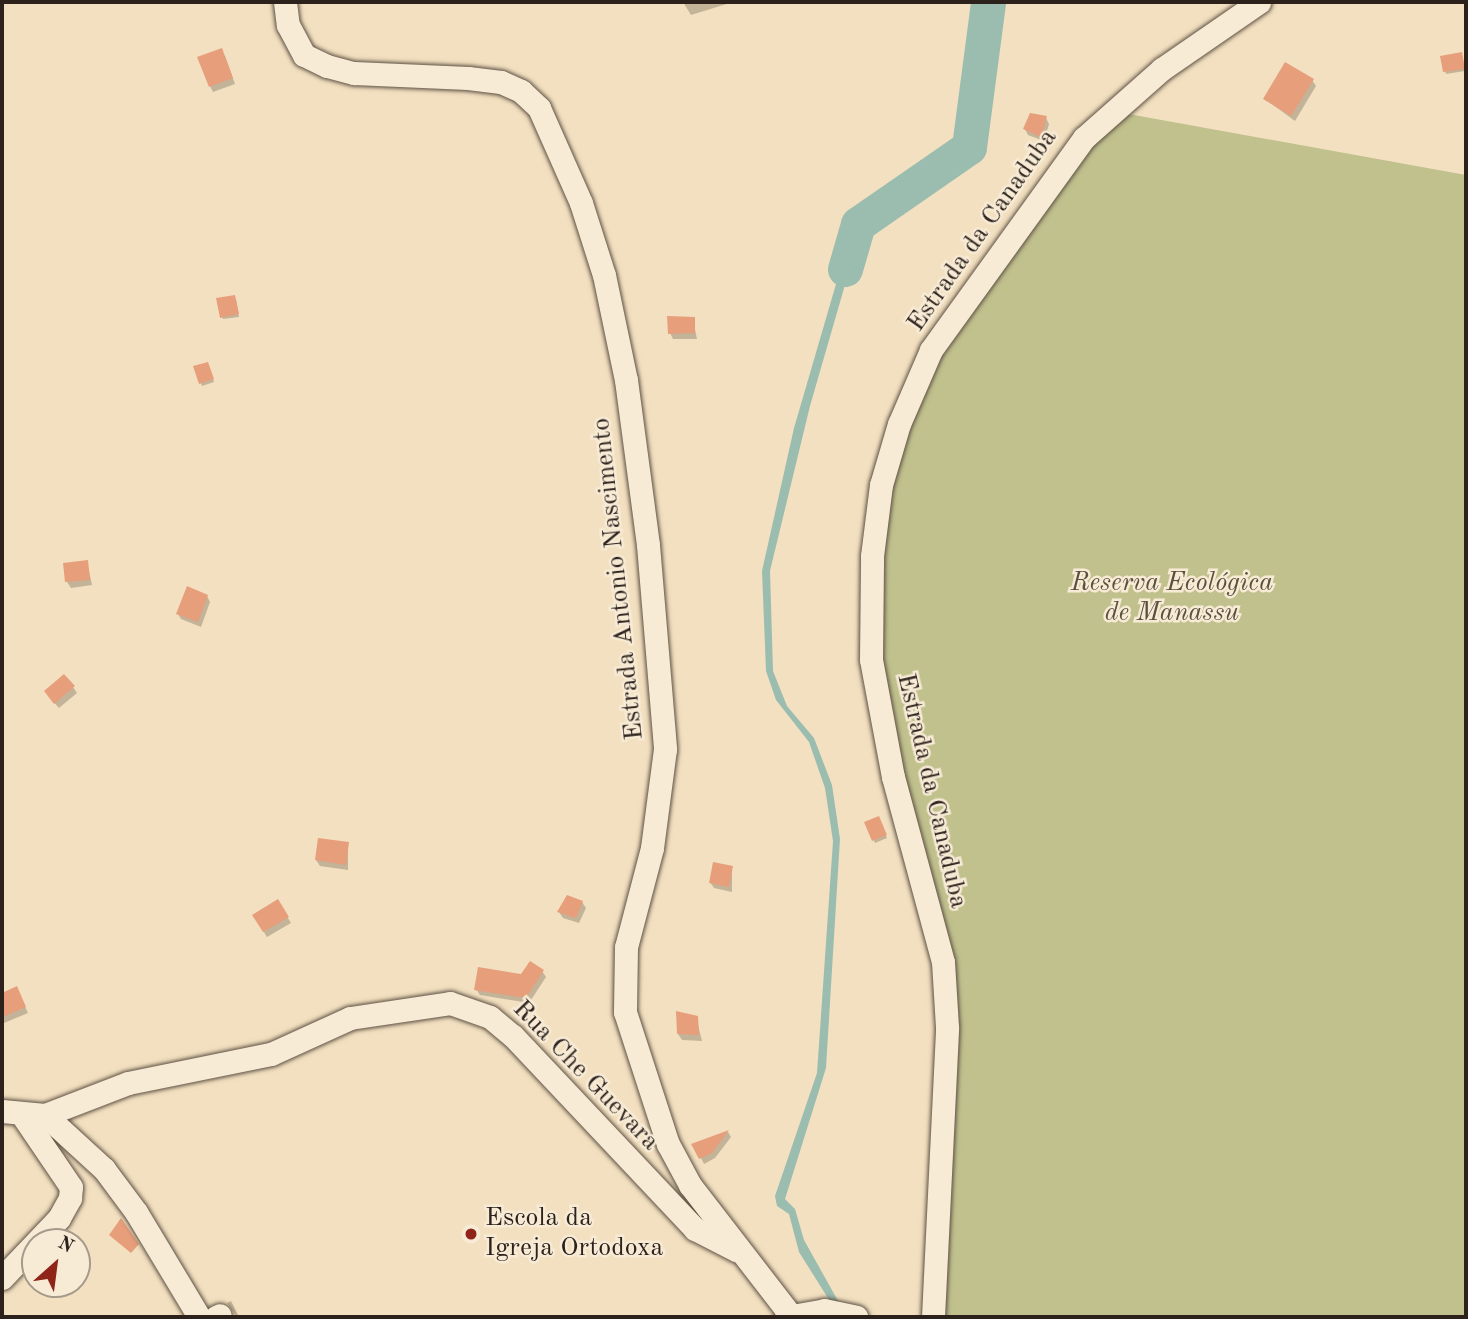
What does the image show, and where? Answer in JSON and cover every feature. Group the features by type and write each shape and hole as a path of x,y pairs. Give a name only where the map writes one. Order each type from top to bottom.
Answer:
{"street":[{"name":"Estrada Antonio Nascimento","path":"285,2 288,25 304,55 327,66 354,73 479,79 521,91 539,108 581,203 604,275 626,380 648,545 663,712 660,796 652,848 626,947 625,1012 668,1144 690,1185 788,1315"},
{"name":"Estrada da Canaduba","path":"933,1317 947,1027 943,962 894,777 871,659 872,556 881,485 899,424 931,350 1084,138 1162,69 1259,2"},
{"name":"Rua Che Guevara","path":"23,1114 128,1083 271,1054 351,1018 450,1003 490,1017 513,1036 695,1229 742,1253"},
{"path":"2,1278 59,1219 70,1199 71,1187 23,1114"},
{"path":"23,1114 104,1169 212,1316"},
{"path":"788,1315 842,1313"}],"green space":[{"name":"Reserva Ecológica de Manassu","path":"1123,113 1466,175 1466,1317 937,1317 953,1034 876,653 886,484 936,354 1091,145"}],"shaded area":[{"path":"855,219 862,226 810,406 770,571 773,671 787,706 814,738 832,785 840,839 826,1068 785,1199 795,1209 804,1240 847,1317 831,1303 799,1252 789,1214 777,1206 775,1196 817,1073 833,841 825,788 809,742 776,700 766,671 762,571 794,428"}],"building":[{"path":"222,48 233,78 209,87 197,57"},
{"path":"1462,52 1465,69 1443,72 1440,56"},
{"path":"1285,62 1314,79 1291,116 1263,99"},
{"path":"1030,113 1047,116 1041,137 1023,129"},
{"path":"235,295 239,314 220,318 216,298"},
{"path":"667,316 695,317 695,333 668,334"},
{"path":"208,362 214,379 199,384 193,366"},
{"path":"88,560 90,580 65,582 63,563"},
{"path":"187,586 208,595 198,622 176,614"},
{"path":"64,674 75,686 54,704 44,691"},
{"path":"879,816 887,835 872,841 864,822"},
{"path":"318,838 349,842 346,865 315,860"},
{"path":"713,862 733,866 729,887 709,883"},
{"path":"567,895 583,901 576,918 557,912"},
{"path":"278,899 289,917 263,932 252,915"},
{"path":"530,961 544,970 526,998 474,990 478,967 521,974"},
{"path":"17,986 26,1007 2,1017 2,993"},
{"path":"676,1011 698,1016 699,1035 677,1034"},
{"path":"729,1130 712,1153 699,1159 691,1144"},
{"path":"121,1218 139,1244 131,1253 109,1235"}],"waterway":[{"path":"845,269 858,224 969,147 988,2"}],"place":[{"name":"Escola da Igreja Ortodoxa","path":"471,1234"}]}
